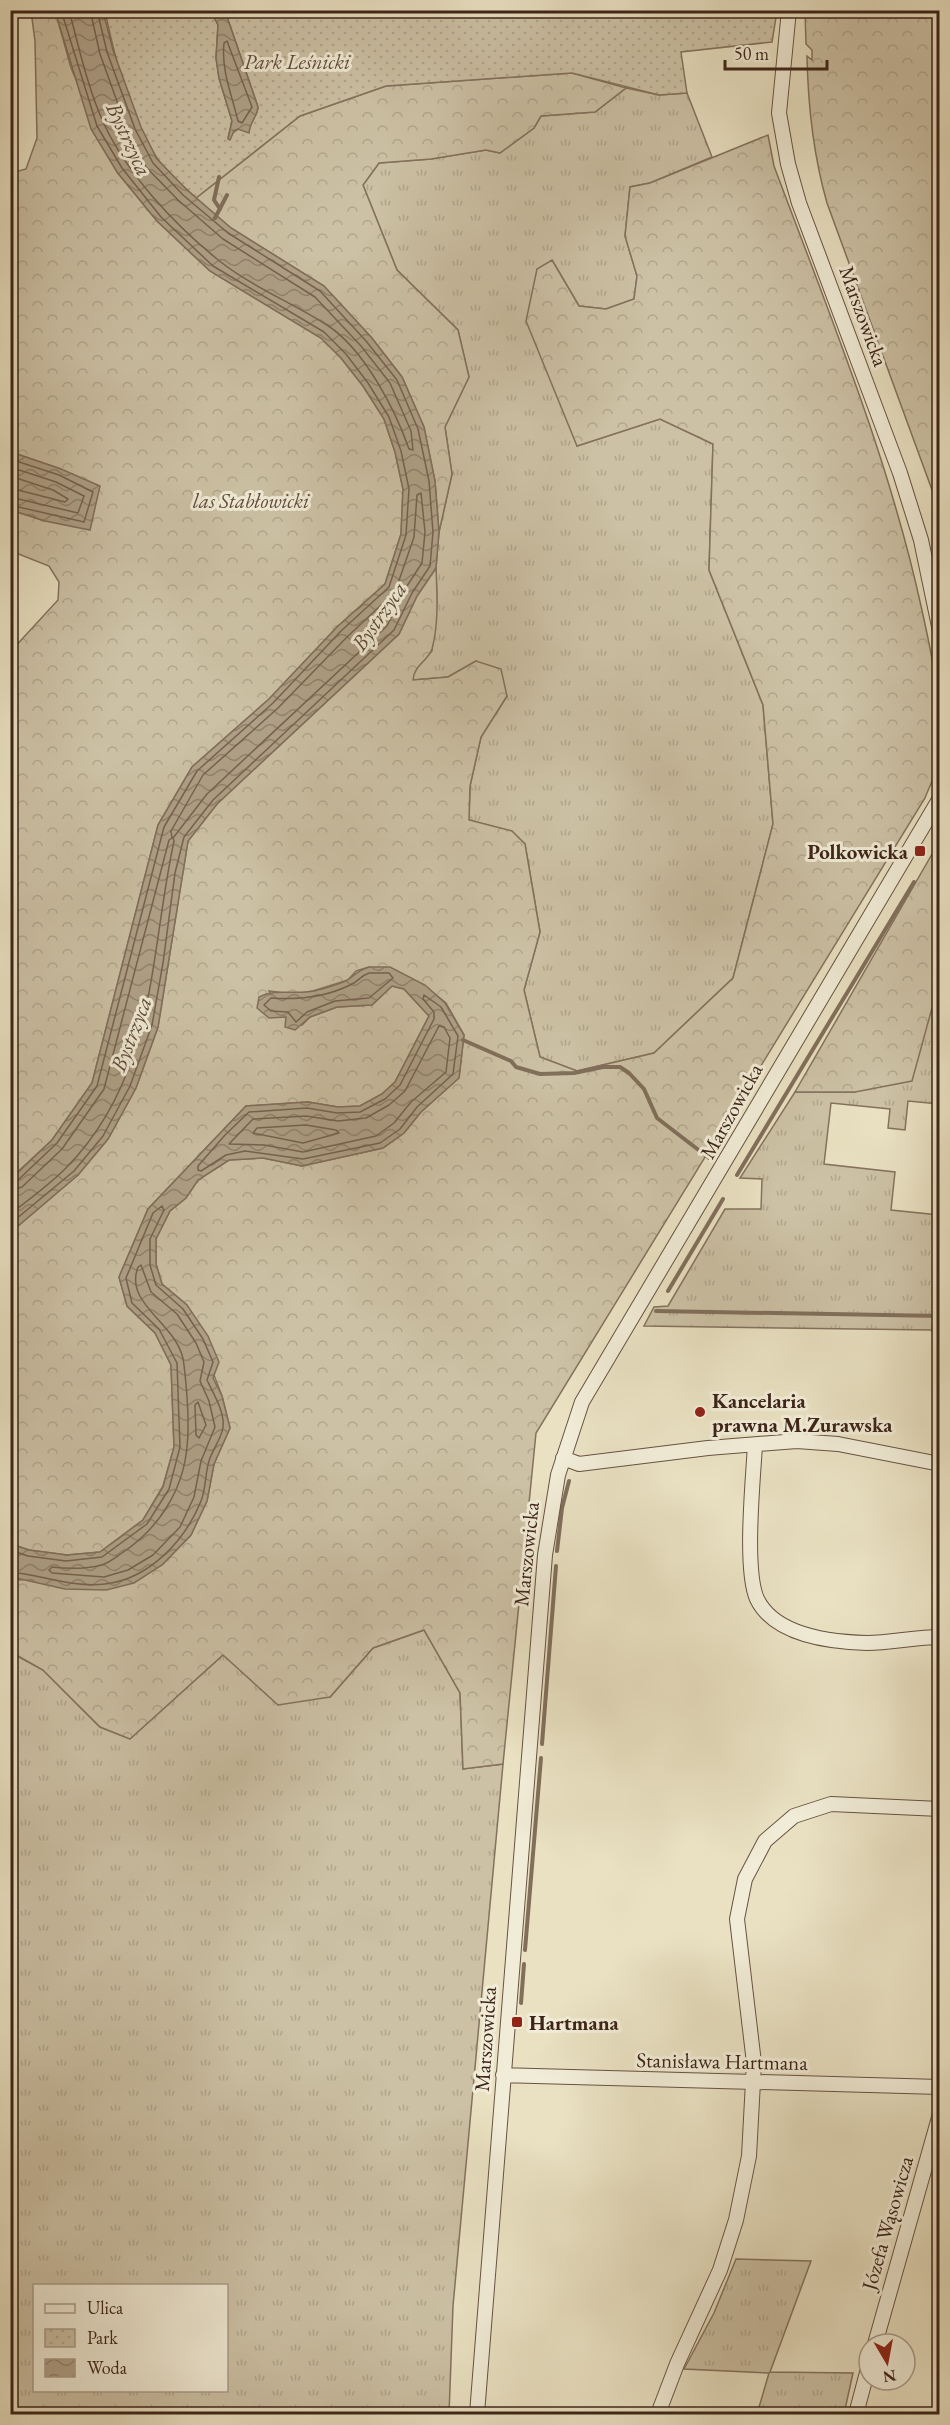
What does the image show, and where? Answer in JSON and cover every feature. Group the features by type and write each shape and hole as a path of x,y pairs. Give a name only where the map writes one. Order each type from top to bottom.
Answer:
{"street":[{"name":"Marszowicka","path":"789,10 779,113 788,164 799,203 900,473 921,540 939,631"},
{"name":"Marszowicka","path":"477,2415 545,1556 550,1508 562,1458 582,1402 939,798"},
{"path":"562,1458 579,1464 708,1448 796,1441 838,1444 939,1464"},
{"path":"754,1445 750,1578 758,1600 774,1618 799,1633 830,1640 868,1643 939,1636"},
{"path":"658,2415 677,2364 720,2270 736,2220 749,2156 754,2062 737,1919 745,1879 765,1841 794,1816 831,1804 939,1809"},
{"name":"Stanisława Hartmana","path":"503,2075 939,2087"},
{"name":"Józefa Wąsowicza","path":"879,2332 932,2167 939,2114"},
{"path":"856,2415 862,2392"}],"green space":[{"name":"las Stabłowicki","path":"55,10 71,68 117,172 157,221 210,271 321,338 341,358 363,386 384,419 395,452 403,489 401,534 385,584 337,627 269,699 192,767 158,825 92,1083 52,1140 11,1178 11,651 58,600 59,582 49,566 11,551 11,510 45,521 61,469 11,452 11,173 26,169 37,138 35,41 31,11"},
{"name":"Park Leśnicki","path":"105,11 211,11 218,25 216,58 219,78 232,121 228,138 254,118 258,107 225,11 777,11 772,42 681,52 687,93 659,95 572,73 386,86 300,116 196,198 161,163 139,126 113,47"},
{"path":"805,11 939,11 939,509 827,203 812,130 807,56 812,60 812,50 806,44"},
{"path":"572,73 626,88 595,112 541,116 534,128 500,153 486,150 431,159 379,163 363,185 397,270 458,330 469,377 445,427 452,474 439,532 435,481 424,427 402,377 371,337 324,286 231,228 196,198 300,116 386,86"},
{"path":"626,88 659,95 687,93 712,157 650,183 630,187 625,236 637,276 634,299 606,309 579,306 552,260 577,446 660,419 713,444 709,570 763,705 773,824 733,978 654,1053 577,1071 540,1057 524,990 540,932 525,844 511,831 469,820 470,786 481,737 507,696 476,661 448,677 413,680 413,671 432,651 437,602 436,568 439,532 452,474 445,427 469,377 458,330 397,270 363,185 379,163 431,159 486,150 500,153 534,128 541,116 595,112"},
{"path":"768,135 774,166 836,329 892,494 907,550 936,680 940,736 939,760 932,782 925,798 536,1433 503,1764 463,1769 460,1693 424,1630 373,1648 330,1697 278,1705 223,1655 130,1739 100,1727 43,1670 11,1652 11,1577 19,1580 162,1565 191,1535 207,1501 214,1464 230,1428 222,1396 187,1305 162,1284 156,1264 156,1239 170,1211 186,1198 198,1180 229,1160 263,1158 302,1166 383,1148 404,1133 421,1112 459,1078 464,1035 446,1003 425,986 369,967 356,971 348,980 313,991 293,994 269,991 286,1017 302,1025 310,1017 337,1007 372,1005 392,986 404,989 429,1016 395,1082 382,1094 360,1106 338,1107 308,1102 246,1106 148,1209 119,1277 127,1306 155,1333 171,1365 174,1447 163,1486 143,1520 100,1552 67,1555 29,1550 11,1544 11,1232 78,1175 108,1139 136,1088 158,1027 188,841 217,804 399,634 417,596 436,568 436,629 432,649 416,671 413,680 448,677 476,661 501,669 507,696 481,737 470,786 469,820 512,831 525,844 540,932 524,990 540,1057 577,1071 654,1053 733,978 773,824 763,705 709,570 713,444 660,419 577,446 526,321 537,269 552,260 579,306 606,309 634,299 637,276 625,236 630,187 650,183"},
{"path":"939,842 939,1006 932,1008 912,1081 855,1092 795,1092"},
{"path":"939,1006 939,1104 908,1101 905,1130 888,1128 890,1109 831,1103 824,1164 895,1172 891,1210 939,1215 939,1281 932,1330 644,1326 654,1307 668,1306 725,1209 761,1209 762,1179 740,1178 795,1092 855,1092 921,1040 932,1008"},
{"path":"939,1281 939,1331 932,1331 938,1283"},
{"path":"424,1630 460,1693 463,1769 503,1764 453,2306 449,2414 11,2414 10,1652 43,1670 100,1727 130,1739 223,1655 330,1697 373,1648"},
{"path":"736,2259 811,2261 770,2372 853,2373 844,2414 757,2414 769,2373 684,2369 714,2313"}],"water":[{"name":"Bystrzyca","path":"55,11 103,11 113,50 141,127 157,159 187,190 231,228 324,286 371,337 402,377 424,427 435,481 439,532 436,568 417,596 399,634 217,804 188,841 158,1027 136,1088 108,1139 78,1175 11,1232 11,1179 52,1140 92,1083 158,825 192,767 269,699 337,627 385,584 401,534 403,489 395,452 384,419 363,386 341,358 321,338 210,271 157,221 117,172 91,129"},
{"path":"211,11 225,11 258,107 249,133 238,129 234,131 230,140 228,139 232,121 219,78 216,58 218,25"},
{"path":"11,452 61,469 100,486 90,530 45,521 11,510"},
{"path":"369,967 390,967 425,985 445,1003 464,1035 459,1078 421,1112 404,1133 383,1148 302,1166 263,1158 229,1160 198,1180 186,1198 170,1211 156,1239 156,1264 162,1284 187,1305 208,1336 219,1362 213,1378 222,1396 230,1428 214,1464 207,1501 191,1535 162,1565 134,1583 106,1590 65,1589 11,1577 11,1544 29,1550 67,1555 100,1552 143,1520 163,1487 174,1447 171,1365 155,1333 127,1306 119,1277 148,1209 246,1106 308,1102 338,1107 360,1106 382,1094 395,1082 429,1016 404,989 392,986 372,1005 337,1007 310,1017 295,1030 285,1027 286,1017 269,1018 257,1008 259,997 265,994 314,991 342,983"}],"waterway":[{"path":"219,177 214,200 220,209"},
{"path":"215,218 227,195"},
{"path":"737,1175 914,882"},
{"path":"463,1040 511,1061 516,1067 540,1074 574,1073 603,1067 620,1067 644,1089 657,1118 709,1158"},
{"path":"668,1291 723,1199"},
{"path":"656,1311 940,1316"},
{"path":"557,1551 562,1508 569,1481"},
{"path":"542,1744 556,1566"},
{"path":"525,1950 541,1758"},
{"path":"521,2003 524,1964"}],"place":[{"name":"Polkowicka","path":"920,851"},
{"name":"Kancelaria prawna M.Zurawska","path":"700,1412"},
{"name":"Hartmana","path":"517,2022"}]}
